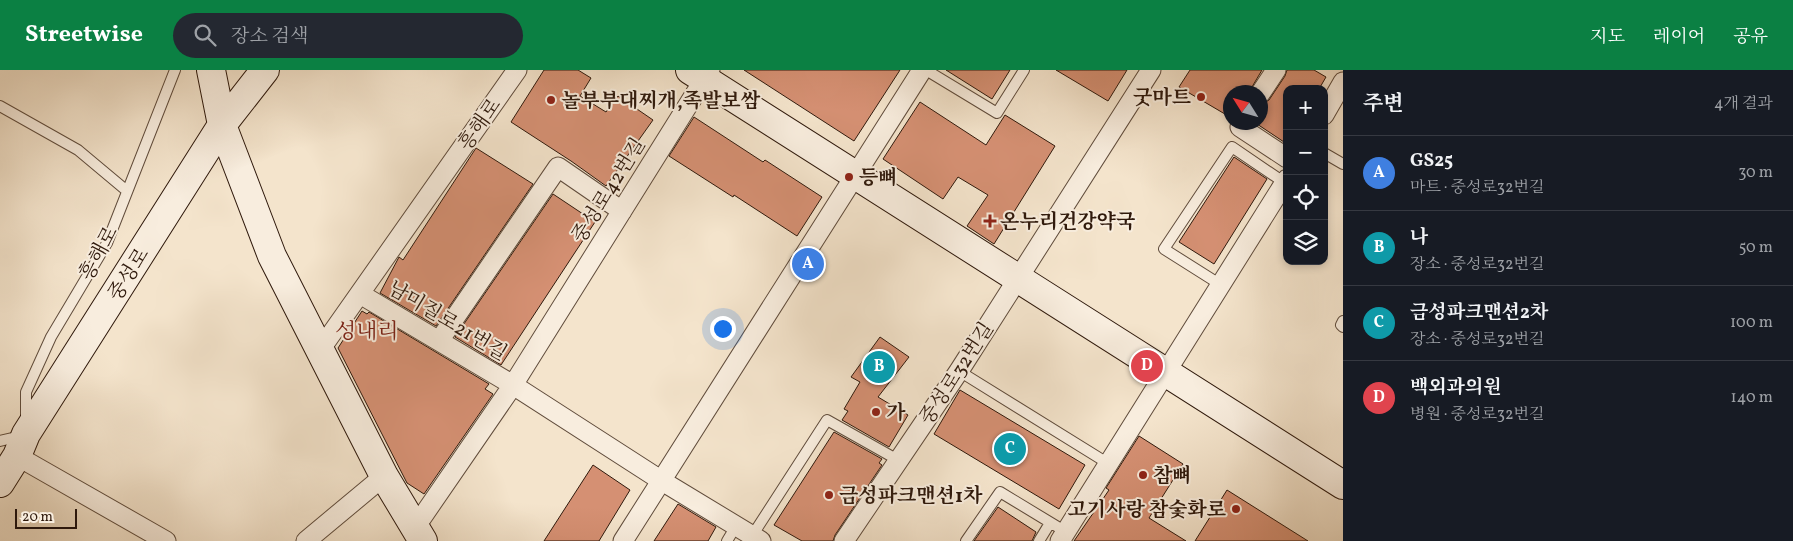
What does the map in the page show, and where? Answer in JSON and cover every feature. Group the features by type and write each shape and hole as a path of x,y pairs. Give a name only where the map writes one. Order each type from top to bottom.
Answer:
{"street":[{"path":"211,70 222,125 272,256 384,476 420,534 513,386"},
{"name":"중성로","path":"0,483 14,444 222,125 265,70"},
{"name":"흥해로","path":"320,350 517,70"},
{"path":"623,541 922,70"},
{"name":"중성로32번길","path":"844,541 959,370 1151,70"},
{"path":"1266,85 1276,70"},
{"path":"701,73 854,175 1343,485"},
{"name":"중성로42번길","path":"545,334 622,211 701,73"},
{"path":"1328,108 1343,82"},
{"path":"1245,130 1283,155"},
{"path":"439,342 558,167 622,211"},
{"path":"1059,532 1109,464 1283,186"},
{"name":"남미질로21번길","path":"360,294 513,386 662,482 732,534 757,538"},
{"name":"남미질로21번길","path":"513,386 545,334"},
{"path":"14,444 166,541"},
{"path":"306,541 384,476"}],"lane":[{"name":"흥해로","path":"14,444 26,392 51,337 107,243 175,70"},
{"path":"926,70 997,113 1024,70"},
{"path":"0,106 78,150 128,191"},
{"path":"1221,285 1164,249 1232,147 1283,179"},
{"path":"1328,155 1343,164"},
{"path":"1343,321 1340,325 1343,327"},
{"path":"959,370 1109,464"},
{"path":"757,538 827,420 898,460"},
{"path":"966,541 1000,492 1059,532"},
{"path":"1039,541 1059,532"}],"building":[{"path":"544,70 578,70 591,78 580,96 606,112 618,96 653,120 606,186 511,122"},
{"path":"744,70 900,70 854,141"},
{"path":"946,70 1010,70 992,99"},
{"path":"1056,70 1127,70 1108,101"},
{"name":"굿마트","path":"1190,70 1262,70 1253,85 1223,85 1223,113 1179,87"},
{"path":"1287,70 1314,70 1326,77 1321,85 1283,85 1283,141 1266,130 1268,130 1268,101"},
{"path":"920,102 986,145 1005,115 1055,146 994,244 967,226 988,195 958,177 943,199 883,159"},
{"path":"694,117 763,162 765,160 822,197 797,236 669,156"},
{"path":"476,148 533,184 436,326 380,293 399,257 403,260"},
{"path":"1234,157 1267,179 1214,264 1179,242"},
{"path":"553,194 595,222 501,365 455,337"},
{"path":"362,311 367,314 369,312 489,384 485,389 493,394 424,494 407,483 338,348"},
{"path":"880,337 909,357 878,397 908,415 889,447 842,420 848,411 844,409 860,382 851,377"},
{"path":"960,390 1085,465 1059,509 934,434"},
{"name":"금성파크맨션1차","path":"834,432 882,459 879,463 882,465 835,535 833,541 802,541 774,525"},
{"path":"1139,436 1183,464 1149,518 1186,541 1074,541 1109,490 1106,488"},
{"path":"593,465 630,490 599,541 544,541"},
{"name":"고기사랑 참숯화로","path":"1227,490 1308,541 1195,541"},
{"path":"678,504 716,527 708,541 654,541"},
{"path":"998,507 1036,532 1032,541 974,541"}],"place":[{"name":"굿마트","path":"1201,97"},
{"name":"놀부부대찌개,족발보쌈","path":"551,100"},
{"name":"등뼈","path":"849,177"},
{"name":"온누리건강약국","path":"990,221"},
{"name":"GS25","path":"808,264"},
{"name":"백외과의원","path":"1147,366"},
{"name":"나","path":"879,367"},
{"name":"가","path":"876,412"},
{"name":"금성파크맨션2차","path":"1010,449"},
{"name":"참뼈","path":"1143,475"},
{"name":"금성파크맨션1차","path":"829,495"},
{"name":"고기사랑 참숯화로","path":"1236,509"}],"district":[{"name":"성내리","path":"367,330"}]}
